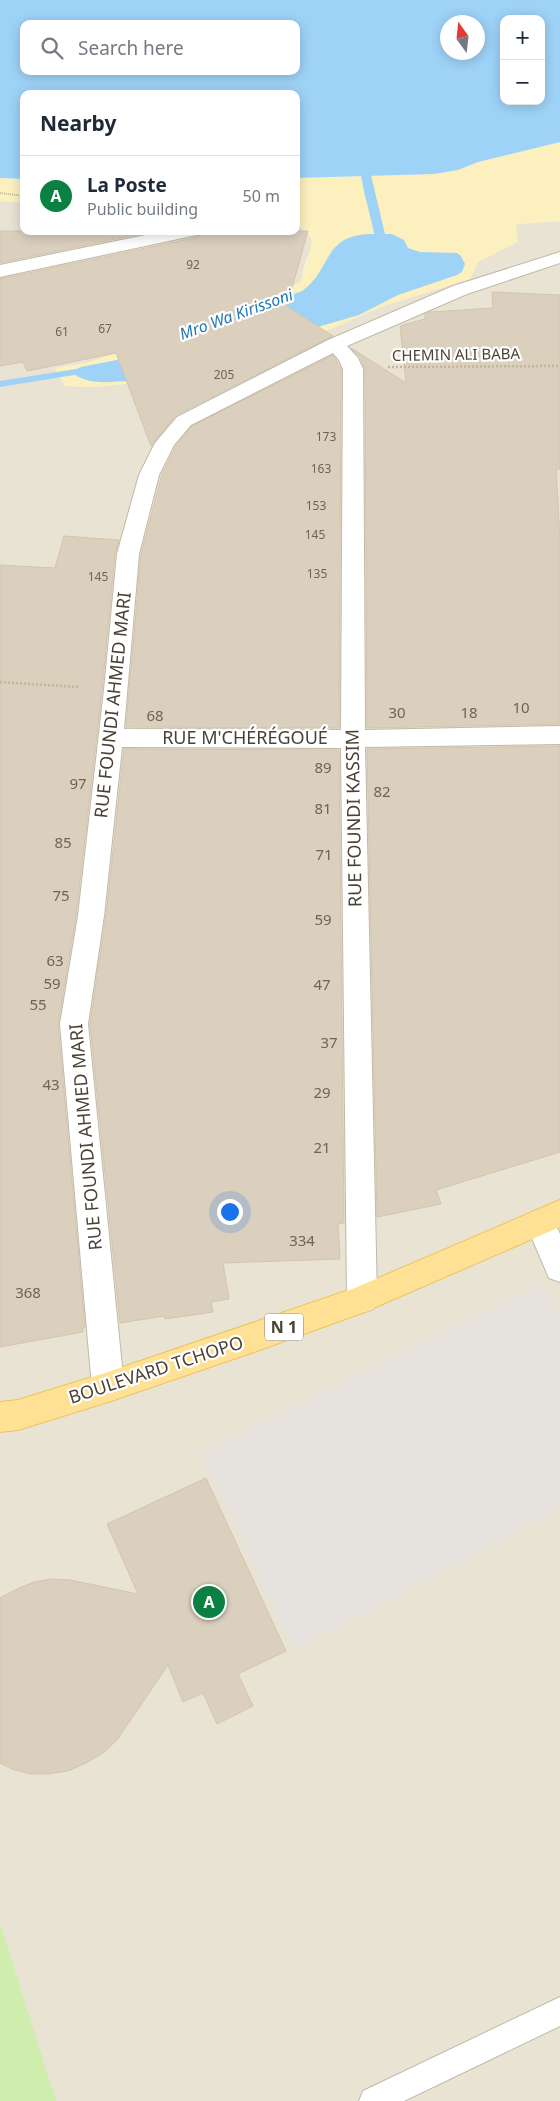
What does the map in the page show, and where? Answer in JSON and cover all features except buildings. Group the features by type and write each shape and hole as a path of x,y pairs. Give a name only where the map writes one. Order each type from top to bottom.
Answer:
{"main road":[{"name":"BOULEVARD TCHOPO","path":"0,1417 18,1415 108,1387 362,1299 550,1217"}],"street":[{"path":"0,271 173,235"},
{"name":"RUE FOUNDI AHMED MARI","path":"108,1387 74,1024 91,916 116,690 128,554 149,475 165,443 184,421 335,344 460,290 560,257"},
{"path":"537,264 560,277"},
{"path":"335,344 348,358 353,370"},
{"name":"RUE FOUNDI KASSIM","path":"353,370 353,739 362,1299"},
{"name":"RUE M'CHÉRÉGOUÉ","path":"110,738 353,739 560,735"},
{"path":"550,1217 560,1268"}],"lane":[{"path":"373,2101 560,2011"}],"path":[{"path":"0,194 20,196"},
{"name":"CHEMIN ALI BABA","path":"353,370 375,367 469,368 523,365 560,366"},
{"path":"0,682 116,690"}],"shaded area":[{"path":"0,201 20,203 20,235 300,235 300,226 311,238 313,246 305,262 301,282 237,313 86,363 55,368 65,386 95,387 132,383 470,279 478,262 517,242 516,224 560,221 560,2101 0,2101"},
{"path":"542,1283 560,1322 560,1509 295,1650 200,1453"}],"green space":[{"path":"0,1923 56,2101 0,2101"}],"sand":[{"path":"560,142 560,221 516,224 518,242 478,262 470,279 381,307 279,352 132,383 95,387 65,386 55,368 86,363 237,313 301,282 312,241 310,235 300,225 300,178 434,174 458,170 478,162"},
{"path":"0,178 20,179 20,203 0,201"}],"water":[{"path":"0,0 560,0 560,142 478,162 458,170 434,174 300,178 300,90 20,90 20,179 0,178"},
{"path":"392,234 404,240 408,248 420,252 457,253 465,264 462,272 457,275 398,295 359,315 132,381 96,382 75,375 75,370 81,367 122,359 302,291 312,282 336,247 344,240 355,236"}],"waterway":[{"name":"Mro Wa Kirissoni","path":"366,175 369,195 380,234 382,254"},
{"name":"Mro Wa Kirissoni","path":"0,384 95,369"}],"place":[{"name":"La Poste","path":"209,1602"}]}
